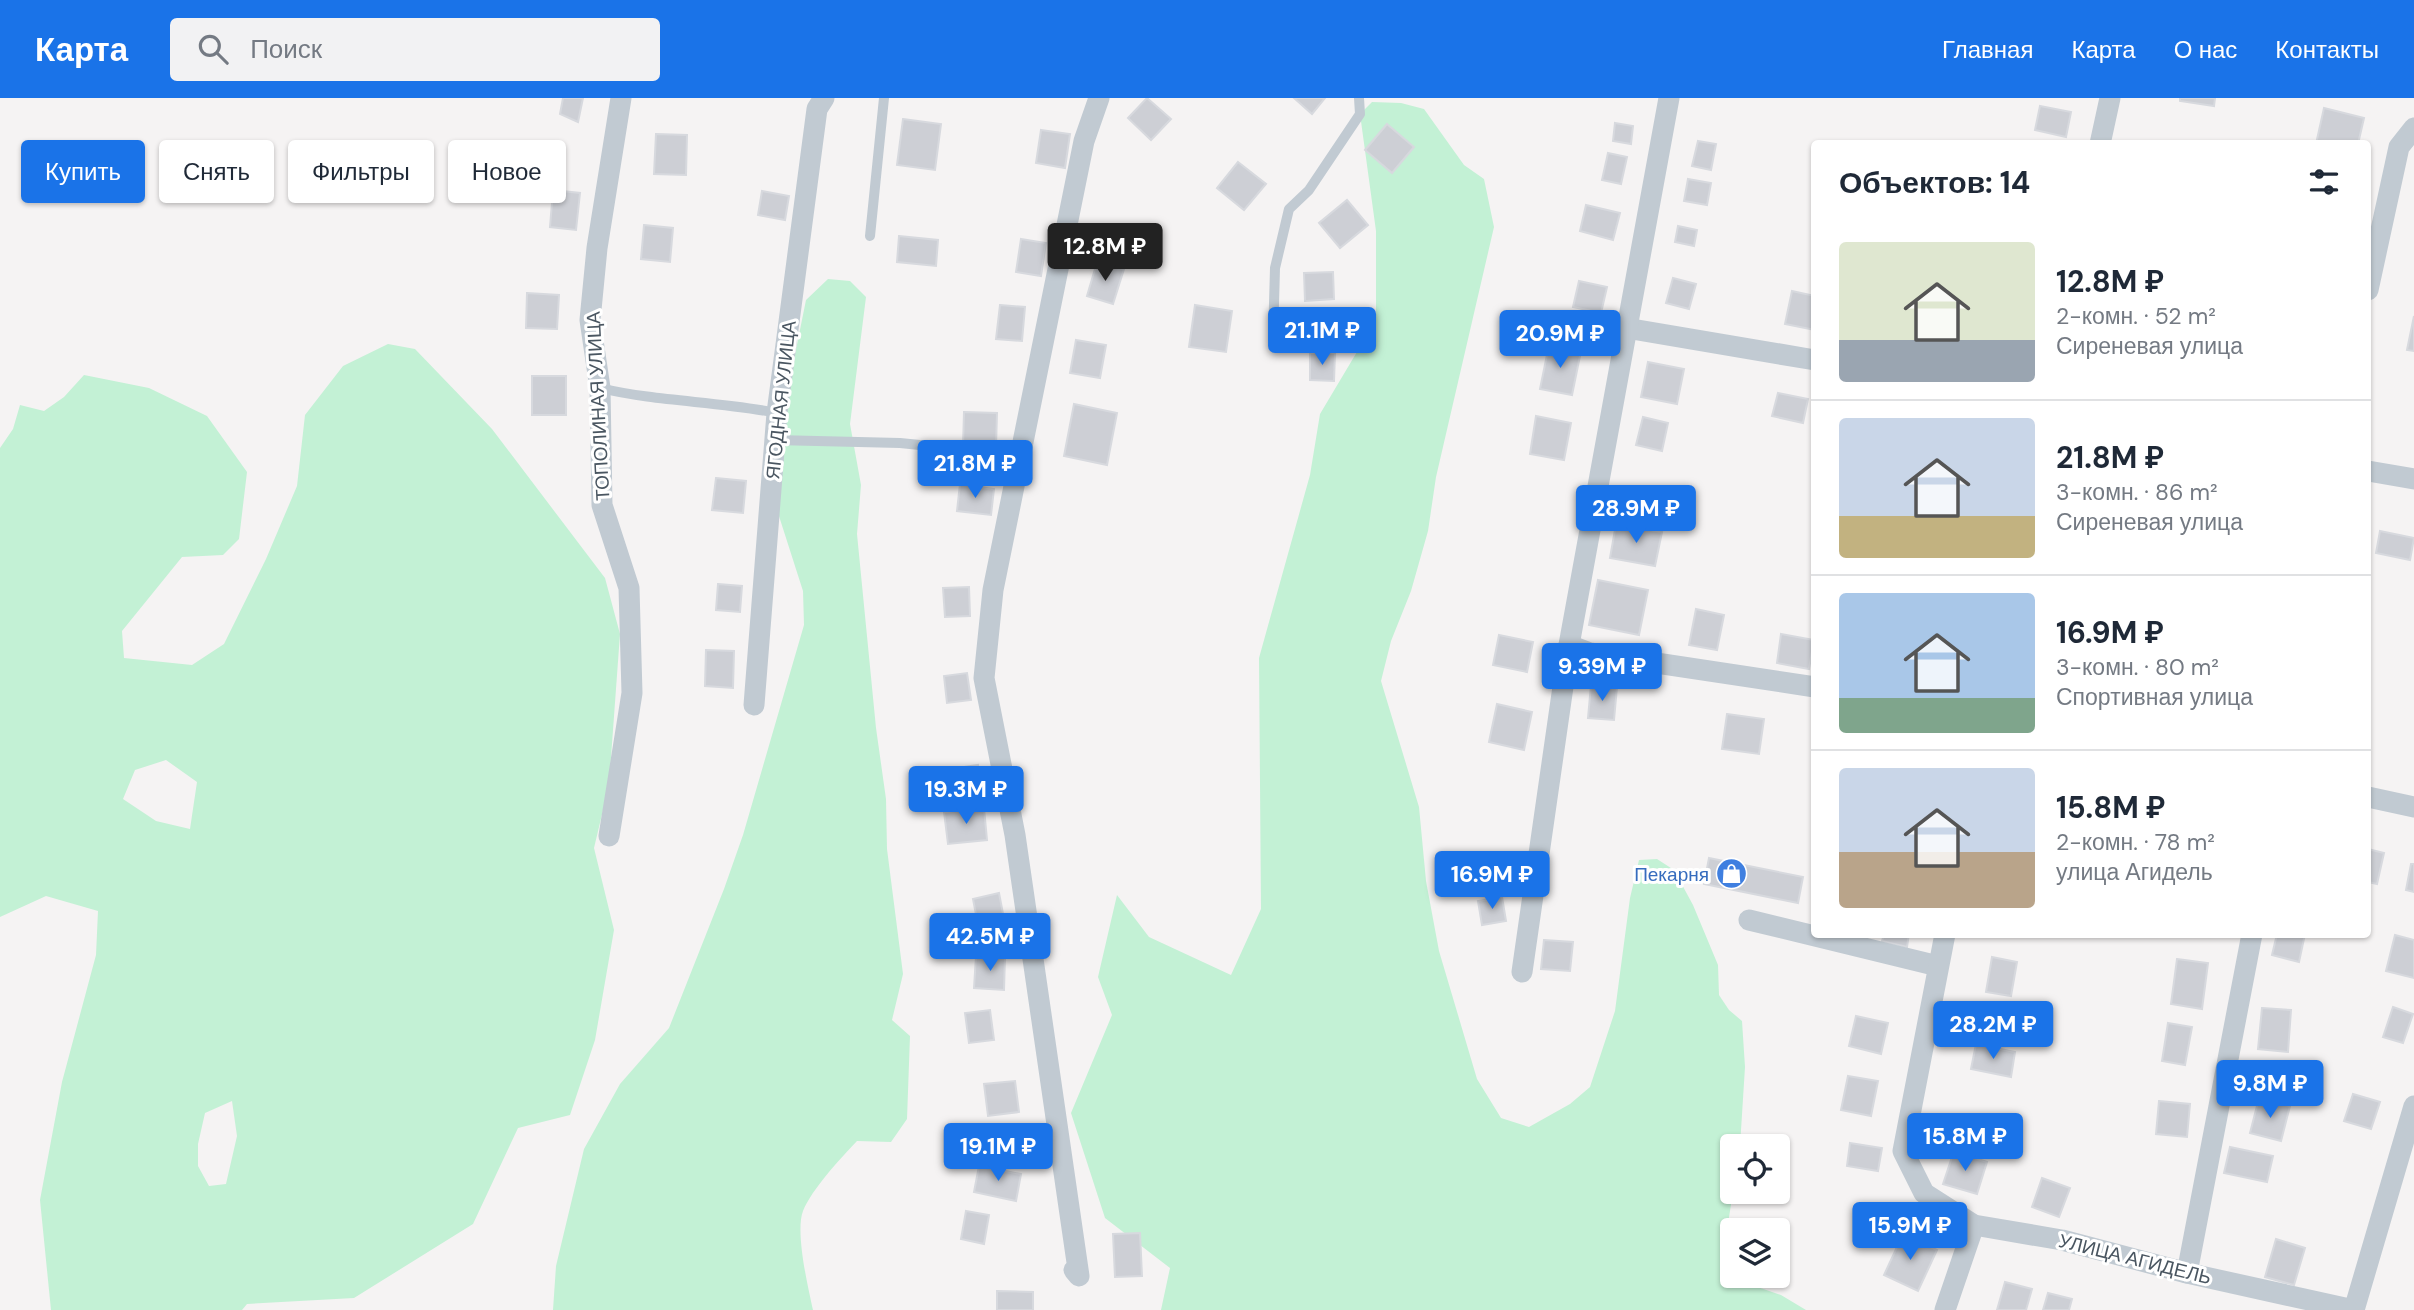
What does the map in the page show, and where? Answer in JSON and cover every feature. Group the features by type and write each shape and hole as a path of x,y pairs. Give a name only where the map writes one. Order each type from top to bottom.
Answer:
{"street":[{"name":"ТОПОЛИНАЯ УЛИЦА","path":"609,835 632,693 629,588 602,505 600,388 590,320 597,248 621,98"},
{"name":"ЯГОДНАЯ УЛИЦА","path":"754,705 777,413 817,109 824,98"},
{"path":"1073,1270 1079,1276 1015,835 984,678 993,590 1019,454 1084,141 1100,98"},
{"path":"1522,972 1569,645 1668,98"},
{"path":"2101,140 2110,98"},
{"path":"2371,276 2399,147 2414,128"},
{"path":"1626,328 1811,359"},
{"path":"2371,472 2414,479"},
{"path":"1569,645 1590,653 1811,686"},
{"path":"2371,798 2414,807"},
{"path":"1749,920 1811,935"},
{"path":"1823,938 1938,966 1944,938"},
{"path":"2187,1273 2251,938"},
{"name":"УЛИЦА АГИДЕЛЬ","path":"1938,966 1903,1151 1924,1193 1974,1224 2062,1240 2187,1273 2354,1310"},
{"path":"2354,1310 2414,1106"},
{"path":"1945,1310 1974,1224"}],"lane":[{"path":"870,236 884,98"},
{"path":"1273,339 1275,268 1289,209 1309,190 1360,114 1359,98"},
{"path":"600,388 631,396 735,404 777,413"},
{"path":"775,440 900,443 1019,454"}],"green space":[{"path":"1372,102 1401,103 1424,109 1464,165 1484,179 1494,227 1436,477 1428,531 1411,591 1391,641 1381,681 1419,807 1426,881 1439,951 1477,1079 1501,1118 1529,1127 1570,1104 1590,1087 1615,1011 1630,898 1639,860 1657,859 1674,870 1693,905 1718,965 1719,995 1729,1010 1742,1021 1745,1067 1741,1134 1720,1134 1720,1204 1731,1204 1729,1218 1720,1218 1720,1288 1761,1288 1781,1295 1806,1310 1161,1310 1170,1268 1105,1218 1071,1113 1112,1015 1098,977 1117,895 1149,937 1231,975 1261,909 1259,658 1310,475 1320,414 1376,320 1376,231 1360,114"},
{"path":"828,279 850,281 866,297 850,424 861,485 857,534 876,728 886,799 887,849 903,974 892,1020 910,1036 907,1119 891,1142 857,1141 827,1174 807,1202 800,1232 813,1310 553,1310 556,1266 584,1149 620,1084 669,1028 743,835 804,625 803,591 778,513 785,404 806,300"},
{"path":"388,344 415,349 492,429 605,578 620,634 609,785 594,848 614,930 595,1040 570,1115 518,1128 473,1224 354,1298 247,1304 242,1310 51,1310 40,1200 62,1082 96,955 98,911 46,896 0,917 0,448 13,429 20,405 44,411 64,397 84,375 149,388 207,416 247,472 239,539 223,555 182,557 122,631 124,658 192,665 224,644 266,559 297,486 305,415 343,366","holes":["166,760 197,782 190,829 156,821 123,799 135,770","232,1101 237,1136 226,1184 209,1186 198,1166 198,1144 205,1113"]}],"building":[{"path":"563,98 583,98 578,122 560,114"},
{"path":"1147,98 1171,119 1151,140 1128,118"},
{"path":"1294,98 1325,98 1312,114"},
{"path":"2180,98 2215,98 2214,106 2180,101"},
{"path":"2040,106 2071,112 2066,137 2035,130"},
{"path":"2324,108 2364,118 2359,140 2317,140"},
{"path":"903,119 941,124 935,170 897,165"},
{"path":"1615,123 1633,126 1631,144 1613,141"},
{"path":"1387,124 1414,147 1392,173 1365,150"},
{"path":"1041,130 1070,134 1065,168 1036,163"},
{"path":"656,134 687,135 686,175 654,174"},
{"path":"1698,141 1716,144 1711,170 1692,166"},
{"path":"1608,153 1627,157 1621,184 1602,180"},
{"path":"1238,162 1266,184 1244,210 1217,188"},
{"path":"1688,179 1711,183 1707,205 1684,201"},
{"path":"566,191 580,193 576,230 550,227 552,203 566,203"},
{"path":"762,191 789,196 785,220 758,215"},
{"path":"1347,200 1368,225 1340,248 1319,223"},
{"path":"1586,205 1620,213 1613,240 1580,231"},
{"path":"644,225 673,228 670,262 641,259"},
{"path":"1678,226 1697,230 1694,246 1675,242"},
{"path":"899,236 938,240 936,266 897,262"},
{"path":"1021,239 1046,243 1041,276 1016,272"},
{"path":"1097,262 1124,269 1113,304 1087,296"},
{"path":"1333,272 1334,299 1305,301 1304,273"},
{"path":"1673,278 1696,284 1689,309 1666,303"},
{"path":"1579,281 1607,287 1601,313 1573,307"},
{"path":"1792,291 1811,295 1811,329 1785,324"},
{"path":"527,293 559,295 557,329 526,328"},
{"path":"1000,305 1025,307 1022,341 996,339"},
{"path":"1195,305 1232,311 1226,352 1189,347"},
{"path":"2414,316 2414,351 2407,350"},
{"path":"1076,340 1106,345 1100,378 1070,373"},
{"path":"1549,345 1581,351 1572,395 1540,389"},
{"path":"1310,353 1335,353 1334,381 1310,380"},
{"path":"1648,362 1684,369 1677,404 1641,397"},
{"path":"532,376 566,376 566,415 532,415"},
{"path":"1778,393 1808,399 1803,423 1772,416"},
{"path":"1074,404 1117,413 1107,465 1064,456"},
{"path":"964,412 997,413 996,447 963,446"},
{"path":"1536,416 1571,423 1564,460 1530,454"},
{"path":"1643,417 1668,423 1662,451 1636,445"},
{"path":"716,478 746,481 743,513 712,510"},
{"path":"960,484 994,489 991,515 957,511"},
{"path":"1616,524 1662,532 1655,566 1610,558"},
{"path":"2380,531 2414,538 2410,560 2376,553"},
{"path":"1598,580 1648,590 1639,635 1589,625"},
{"path":"718,584 742,586 740,612 716,610"},
{"path":"969,587 970,616 945,617 943,588"},
{"path":"1696,609 1724,615 1717,650 1689,645"},
{"path":"1781,634 1811,639 1809,669 1777,663"},
{"path":"1499,635 1533,642 1527,672 1493,665"},
{"path":"706,650 734,651 733,688 705,686"},
{"path":"967,673 971,700 947,703 944,676"},
{"path":"1591,685 1617,687 1614,720 1588,718"},
{"path":"1497,704 1532,712 1524,750 1489,742"},
{"path":"1727,714 1764,719 1759,754 1722,749"},
{"path":"978,765 982,793 954,797 950,769"},
{"path":"984,808 987,840 948,844 944,812"},
{"path":"2371,850 2384,853 2377,884 2371,883"},
{"path":"1709,858 1803,877 1798,903 1704,884"},
{"path":"2411,864 2414,864 2414,892 2406,890"},
{"path":"999,893 1004,919 978,925 973,899"},
{"path":"1502,897 1506,921 1482,925 1478,901"},
{"path":"2395,935 2414,940 2414,978 2386,971"},
{"path":"1883,938 1908,938 1907,947 1882,941"},
{"path":"2276,938 2304,938 2299,962 2272,955"},
{"path":"1544,940 1573,942 1570,971 1541,969"},
{"path":"976,956 1005,957 1004,990 974,988"},
{"path":"1992,957 2017,962 2011,996 1986,992"},
{"path":"2177,959 2208,963 2202,1009 2171,1004"},
{"path":"2393,1007 2413,1014 2403,1043 2383,1037"},
{"path":"2262,1008 2291,1010 2288,1052 2258,1049"},
{"path":"990,1010 994,1040 969,1043 965,1013"},
{"path":"1856,1016 1888,1023 1881,1054 1849,1046"},
{"path":"2168,1023 2192,1027 2185,1065 2162,1061"},
{"path":"1976,1044 2015,1052 2011,1077 1971,1069"},
{"path":"1848,1076 1878,1081 1871,1116 1841,1110"},
{"path":"1015,1081 1019,1112 988,1116 984,1084"},
{"path":"2353,1094 2380,1102 2371,1129 2344,1121"},
{"path":"2259,1098 2290,1106 2281,1141 2250,1133"},
{"path":"2159,1101 2190,1104 2187,1137 2156,1134"},
{"path":"1041,1137 1048,1160 1020,1167 1014,1144"},
{"path":"1850,1143 1882,1148 1878,1171 1847,1166"},
{"path":"2230,1147 2273,1156 2267,1182 2224,1173"},
{"path":"1954,1151 1987,1162 1977,1194 1943,1184"},
{"path":"979,1166 1021,1174 1016,1201 974,1192"},
{"path":"2042,1178 2070,1188 2059,1217 2032,1207"},
{"path":"966,1211 989,1215 984,1244 961,1239"},
{"path":"1140,1233 1142,1276 1115,1277 1113,1234"},
{"path":"1903,1234 1937,1250 1918,1291 1884,1275"},
{"path":"2276,1239 2305,1248 2294,1285 2265,1277"},
{"path":"2005,1282 2032,1289 2026,1310 1997,1310"},
{"path":"997,1291 1033,1292 1033,1310 997,1310"},
{"path":"2048,1293 2072,1299 2069,1310 2043,1310"}],"place":[{"name":"Пекарня","path":"1732,874"}]}
